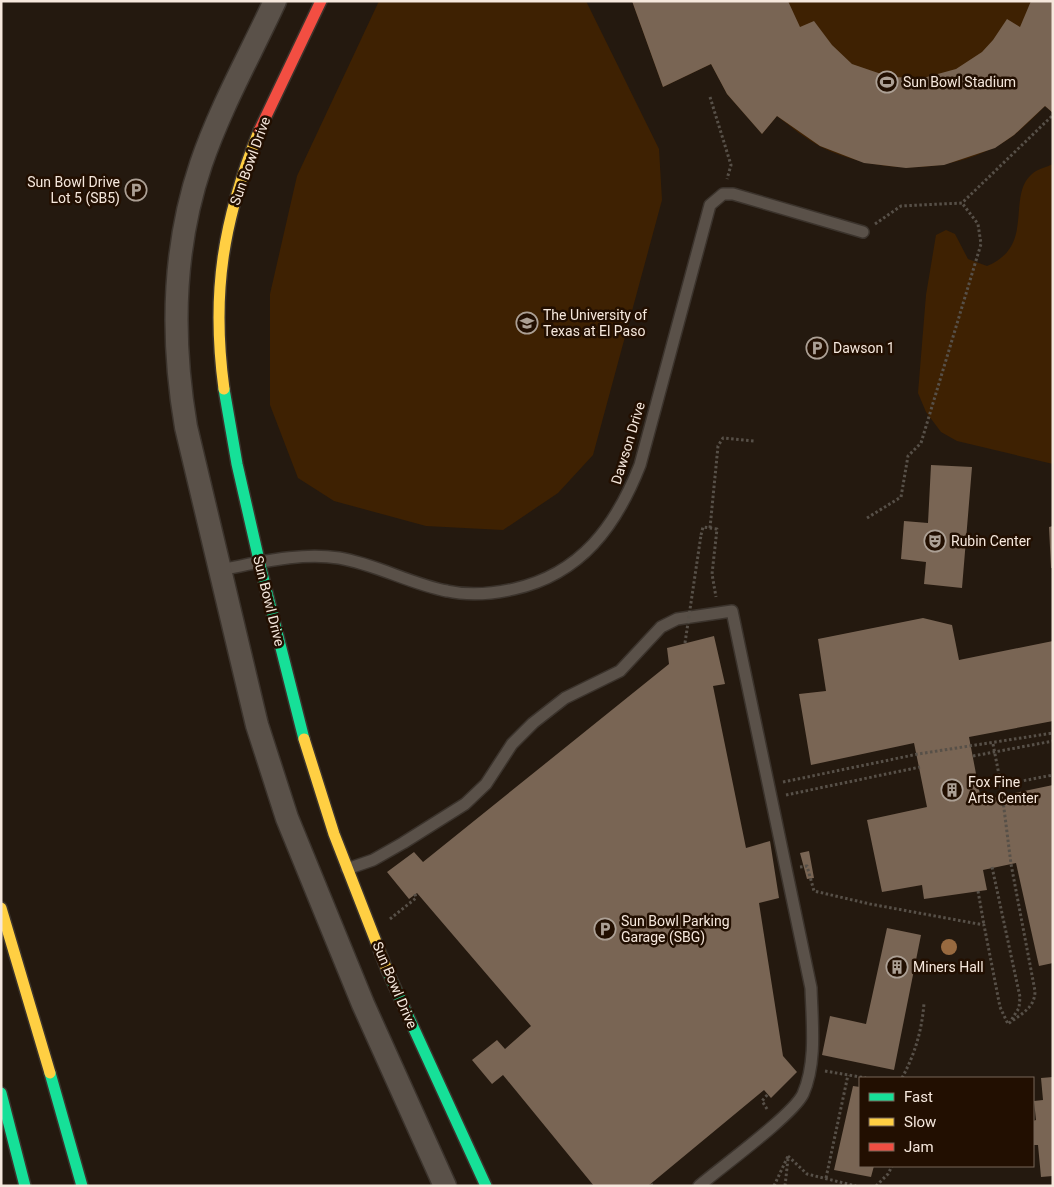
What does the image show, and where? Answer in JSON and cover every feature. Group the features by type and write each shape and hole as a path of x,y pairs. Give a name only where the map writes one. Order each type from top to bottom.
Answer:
{"main road":[{"name":"Sun Bowl Drive","path":"321,1 250,153 234,202 222,262 217,338 220,375 227,417 259,563 297,715 347,870 403,1005 486,1186"},
{"path":"1,908 82,1186"},
{"path":"1,1093 24,1186"},
{"path":"75,1158 88,1186"}],"street":[{"path":"275,1 217,123 201,164 183,235 178,270 176,342 180,392 186,428 257,725 287,818 307,873 445,1186"}],"lane":[{"name":"Dawson Drive","path":"219,570 306,556 340,558 448,592 474,594 525,587 567,568 603,534 629,493 640,465 706,214 710,205 723,194"},
{"path":"723,194 743,196 863,232"},
{"path":"347,870 373,860 404,843 465,804 486,784 512,744 533,723 565,698 620,671 661,627 677,619 732,612 788,870 810,988 813,1029 810,1069 803,1093 791,1110 699,1186"}],"path":[{"path":"710,97 731,165 723,194"},
{"path":"863,232 901,206 962,203 1053,115"},
{"path":"867,518 901,497 908,456 921,443 942,376 981,244 978,224 962,203"},
{"path":"710,528 718,446 723,438 754,441"},
{"path":"685,643 703,527 717,529 712,574 716,595"},
{"path":"770,784 918,754 994,744 1053,733"},
{"path":"973,756 1053,741"},
{"path":"994,744 1011,864 1035,990 1035,1000 1029,1008 1008,1024"},
{"path":"772,798 920,767"},
{"path":"1001,784 1053,775"},
{"path":"788,870 807,866 814,891 870,904 984,925"},
{"path":"992,867 1020,997 1019,1008 1008,1024"},
{"path":"978,892 1000,1007 1008,1024"},
{"path":"396,914 416,898 415,894"},
{"path":"903,1077 912,1061 924,1003"},
{"path":"810,1069 860,1077"},
{"path":"826,1178 848,1075"},
{"path":"768,1094 762,1101 769,1112"},
{"path":"788,1156 807,1174 856,1186"},
{"path":"774,1186 788,1156"},
{"path":"785,1186 788,1156"},
{"path":"876,1186 888,1174 892,1167"}],"shaded area":[{"path":"379,1 586,1 659,149 662,200 593,455 558,493 503,530 426,526 334,501 298,478 270,405 270,294 297,176"},
{"name":"Sun Bowl Stadium","path":"632,1 1053,1 1053,113 1045,106 1009,139 974,156 953,162 908,167 863,162 821,147 804,137 777,116 762,134 727,94 711,64 663,87"},
{"path":"1053,164 1053,464 957,441 941,432 926,412 918,393 926,295 936,235 946,230 955,234 968,259 987,266 1002,257 1011,246 1016,234 1021,195 1025,183 1034,172"}],"building":[{"name":"Sun Bowl Stadium","path":"632,1 788,1 800,27 814,21 832,45 852,64 890,77 923,78 956,69 982,52 993,40 1007,19 1020,27 1031,1 1053,1 1053,113 1045,106 1014,135 995,148 944,165 906,168 864,163 820,146 777,116 762,134 727,94 711,64 663,87"},
{"name":"Rubin Center","path":"931,465 972,467 962,588 924,584 926,562 901,559 904,521 928,523"},
{"path":"1053,526 1053,568 1051,568 1049,527"},
{"name":"Fox Fine Arts Center","path":"923,618 952,625 959,660 1053,641 1053,721 969,737 981,800 1053,785 1053,963 1039,966 1016,863 983,870 987,890 924,899 922,885 882,892 867,820 927,807 914,743 811,765 799,694 826,691 818,639"},
{"name":"Sun Bowl Parking Garage (SBG)","path":"714,636 725,684 713,686 746,848 770,841 779,898 759,903 783,1056 797,1072 771,1098 764,1090 648,1186 594,1186 503,1075 492,1084 472,1060 497,1040 505,1049 531,1026 417,893 409,899 387,872 414,852 423,862 669,664 667,648"},
{"path":"809,851 814,878 807,879 800,853"},
{"name":"Miners Hall","path":"887,928 921,935 894,1070 822,1055 830,1016 866,1024"},
{"path":"1053,1077 1053,1176 1041,1177 1038,1145 1034,1145 1034,1121 1036,1120 1034,1101 1043,1100 1041,1078"},
{"path":"853,1086 859,1087 859,1167 874,1167 871,1177 834,1170"}],"traffic: fast":[{"path":"224,389 237,464 261,569 304,739"},
{"path":"387,970 486,1186"},
{"path":"50,1073 82,1186"},
{"path":"1,1093 25,1186"}],"traffic: slow":[{"path":"224,389 219,321 223,257 237,195 259,131"},
{"path":"304,739 334,834 387,970"},
{"path":"1,908 50,1073"}],"traffic: jam":[{"path":"259,131 321,1"}],"place":[{"name":"Sun Bowl Stadium","path":"887,82"},
{"name":"Sun Bowl Drive Lot 5 (SB5)","path":"136,190"},
{"name":"The University of Texas at El Paso","path":"527,323"},
{"name":"Dawson 1","path":"817,348"},
{"name":"Rubin Center","path":"935,541"},
{"name":"Fox Fine Arts Center","path":"952,790"},
{"name":"Sun Bowl Parking Garage (SBG)","path":"605,929"},
{"name":"Miners Hall","path":"897,967"}]}
